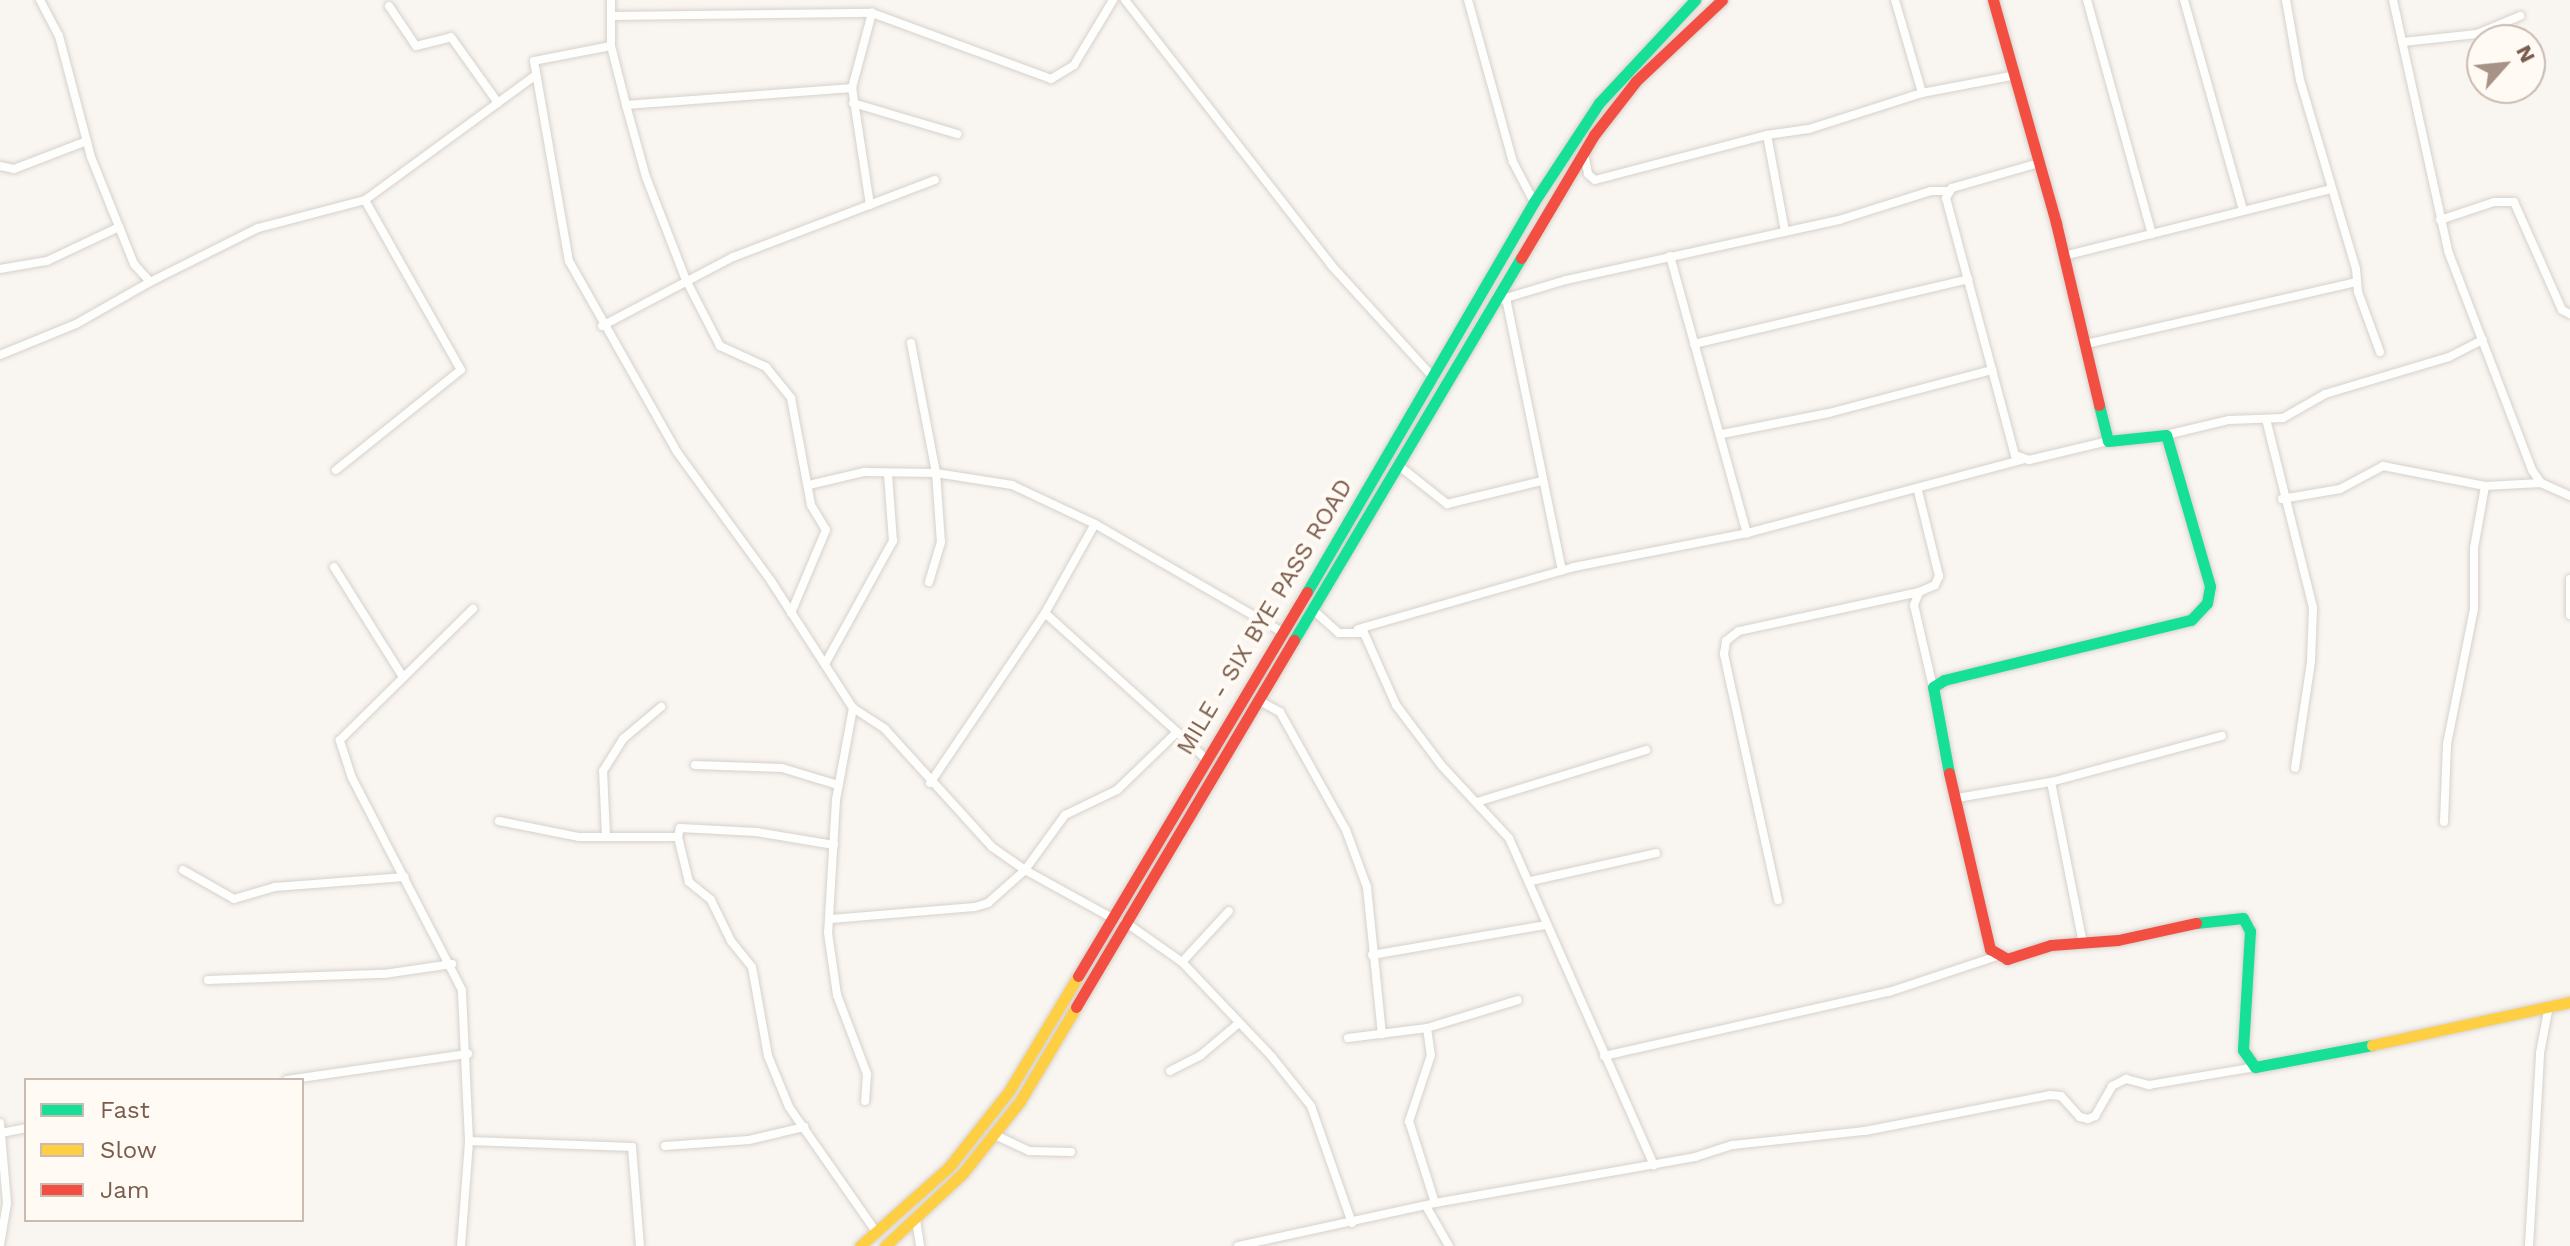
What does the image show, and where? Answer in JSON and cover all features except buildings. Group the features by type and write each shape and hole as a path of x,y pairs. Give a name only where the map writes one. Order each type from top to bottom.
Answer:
{"street":[{"path":"40,0 59,36 87,141 119,227 134,264 150,282"},
{"path":"611,0 615,16 611,46 626,105 646,177 686,280 720,346 766,367 784,384 809,485 811,505 826,530 791,613"},
{"path":"615,16 872,13 1051,79 1074,65 1113,0"},
{"path":"1125,0 1331,265 1434,378"},
{"path":"1468,0 1513,162 1534,202"},
{"name":"MILE - SIX BYE PASS ROAD","path":"860,1246 949,1167 989,1118 1434,378 1534,202 1599,103 1695,0"},
{"path":"885,1246 916,1220 995,1135 1045,1062 1398,465 1501,300 1584,153 1636,81 1722,0"},
{"path":"1895,0 1922,93"},
{"path":"1994,0 2064,256 2108,441"},
{"path":"2087,0 2152,234"},
{"path":"2184,0 2243,210"},
{"path":"2286,0 2300,80 2380,352"},
{"path":"2393,0 2440,220 2483,340 2541,483"},
{"path":"389,6 416,46 451,37 498,103"},
{"path":"870,205 852,88 872,13"},
{"path":"2403,42 2477,34 2520,16"},
{"path":"611,46 534,61 564,247 602,326 706,497 791,613 853,708 885,729 930,783 992,847 1025,870 1112,918"},
{"path":"0,355 76,324 150,282 258,228 365,200 536,75"},
{"path":"1584,153 1588,174 1595,180 1767,135 1809,129 1922,93 2016,75"},
{"path":"626,105 852,88"},
{"path":"853,103 957,134"},
{"path":"1767,135 1785,231"},
{"path":"0,166 14,169 87,141"},
{"path":"1501,300 1670,256 1839,220 1931,191 1947,191 2039,163"},
{"path":"602,326 733,257 935,180"},
{"path":"2064,256 2331,189"},
{"path":"1947,191 1992,370 2021,460"},
{"path":"336,470 461,370 365,200"},
{"path":"2440,220 2494,202 2514,202 2562,310 2570,314"},
{"path":"0,269 47,261 119,227"},
{"path":"1670,256 1722,434 1747,533"},
{"path":"1694,344 1968,279"},
{"path":"2086,344 2357,282"},
{"path":"1501,300 1562,570"},
{"path":"1312,609 1339,633 1562,570 1747,533 1918,491 2021,460 2108,441 2166,435 2229,420 2283,418 2325,394 2449,357 2483,340"},
{"path":"911,343 936,473 941,542 929,582"},
{"path":"1722,434 1829,413 1992,370"},
{"path":"2266,419 2282,499 2313,607 2311,662 2295,768"},
{"path":"1933,687 1944,680 2167,628 2202,611 2210,586 2207,571 2166,435"},
{"path":"1398,465 1447,504 1541,481"},
{"path":"2282,499 2352,485 2383,466 2485,486 2541,483 2570,496"},
{"path":"809,485 864,472 936,473 1012,485 1095,524 1282,632"},
{"path":"825,664 893,541 888,474"},
{"path":"2444,822 2447,744 2474,609 2474,548 2485,486"},
{"path":"1778,900 1724,654 1726,641 1739,631 1919,592 1935,585 1939,576 1918,491"},
{"path":"930,783 1045,613 1095,524"},
{"path":"334,567 403,677"},
{"path":"1319,571 1331,578"},
{"path":"2570,579 2570,615"},
{"path":"1919,592 1914,605 1933,687 1932,699 1957,798 1986,942 1997,956"},
{"path":"461,1246 469,1141 468,1054 462,990 452,964 352,778 340,740 473,609"},
{"path":"1045,613 1205,758"},
{"path":"1358,629 1396,705 1442,766 1509,838 1531,881 1546,925 1654,1165"},
{"path":"1258,700 1280,712 1346,830 1367,887 1382,1034"},
{"path":"606,836 603,771 623,739 661,707"},
{"path":"853,708 838,785 829,960 867,1074 865,1101"},
{"path":"831,919 975,907 988,903 1025,870 1065,815 1117,790 1177,732"},
{"path":"1957,798 2051,782 2222,736"},
{"path":"1477,802 1646,750"},
{"path":"695,765 782,768 838,785"},
{"path":"2051,782 2083,943"},
{"path":"499,821 579,837 678,837"},
{"path":"834,845 756,832 680,828 678,837 689,882 711,900 731,941 752,967 768,1056 804,1127 877,1233"},
{"path":"1531,881 1656,853"},
{"path":"183,870 234,899 275,887 405,877"},
{"path":"1182,962 1229,911"},
{"path":"1604,1056 1889,992 1997,956 2118,940 2217,918 2243,918 2250,931 2251,961 2243,1050 2255,1067"},
{"path":"1125,922 1182,962 1272,1057 1320,1122 1325,1157 1352,1223"},
{"path":"1372,955 1546,925"},
{"path":"208,980 384,974 452,964"},
{"path":"1348,1038 1427,1028 1518,1000"},
{"path":"1238,1246 1278,1242 1430,1204 1654,1165 1733,1145 1865,1131 2050,1095 2061,1096 2080,1117 2088,1119 2095,1116 2112,1086 2126,1079 2149,1085 2333,1057 2570,1002"},
{"path":"2529,1246 2540,1053 2549,1006"},
{"path":"1170,1071 1201,1055 1239,1023"},
{"path":"1427,1028 1431,1055 1409,1121 1430,1204 1449,1246"},
{"path":"301,1078 468,1054"},
{"path":"0,1123 3,1203 0,1245"},
{"path":"665,1146 749,1140 804,1127"},
{"path":"1,1133 24,1128"},
{"path":"995,1135 1029,1151 1071,1152"},
{"path":"469,1141 632,1147 640,1246"},
{"path":"916,1220 920,1246"}],"traffic: fast":[{"path":"1307,592 1534,202 1599,103 1695,0"},
{"path":"1294,640 1521,258"},
{"path":"1949,773 1933,687 1944,680 2191,620 2207,603 2210,586 2166,435 2108,441 2099,405"},
{"path":"2196,923 2243,918 2250,931 2243,1050 2255,1067 2372,1045"}],"traffic: slow":[{"path":"860,1246 949,1167 1009,1091 1078,976"},
{"path":"2372,1045 2570,1002"},
{"path":"885,1246 962,1174 1020,1101 1076,1007"}],"traffic: jam":[{"path":"1521,258 1594,135 1636,81 1722,0"},
{"path":"1993,0 2056,223 2099,405"},
{"path":"1078,976 1307,592"},
{"path":"1076,1007 1294,640"},
{"path":"1949,773 1990,949 2007,959 2051,945 2118,940 2196,923"}]}
